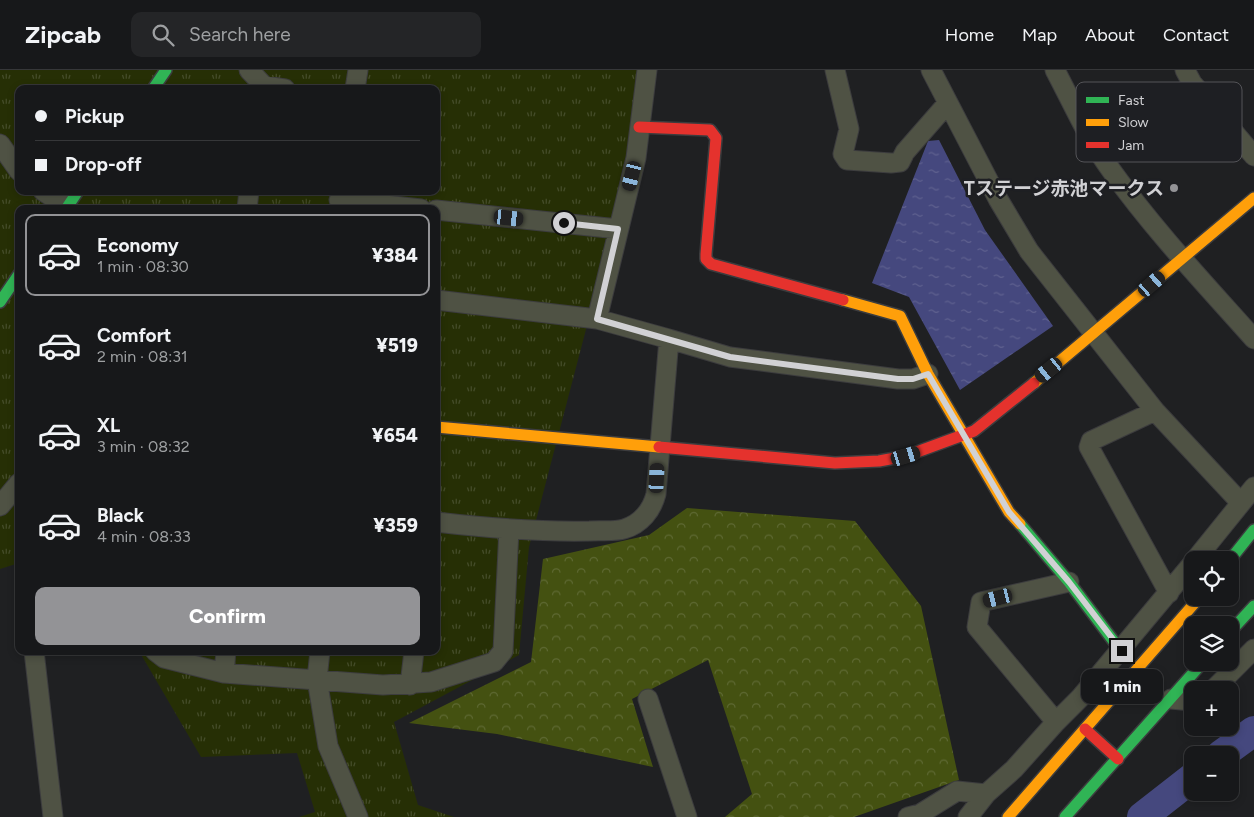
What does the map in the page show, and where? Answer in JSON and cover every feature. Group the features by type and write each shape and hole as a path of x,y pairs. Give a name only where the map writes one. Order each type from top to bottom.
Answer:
{"main road":[{"path":"156,85 166,70"},
{"path":"639,127 710,130 716,138 706,254 706,259 711,264 900,316 928,374 1009,512 1069,582 1122,651"},
{"path":"440,427 853,463 906,456 974,431 1094,334 1254,198"},
{"path":"0,302 15,280"},
{"path":"1237,551 1254,530"},
{"path":"1008,817 1192,606"},
{"path":"1239,622 1254,606"},
{"path":"1065,817 1195,671"},
{"path":"1087,726 1118,759"}],"street":[{"path":"249,70 262,85"},
{"path":"356,85 358,70"},
{"path":"597,319 636,158 647,70"},
{"path":"835,70 847,114 849,129 843,154 847,160 900,162 905,152 947,104"},
{"path":"931,70 947,104 1020,238 1155,411 1241,502"},
{"path":"1055,70 1076,110"},
{"path":"1185,70 1192,82"},
{"path":"1242,142 1254,156"},
{"path":"0,144 15,166"},
{"path":"1105,162 1182,259 1254,339"},
{"path":"49,195 64,205"},
{"path":"339,200 385,205"},
{"path":"440,210 618,229"},
{"path":"440,300 597,319 730,357 798,368 898,379 913,379 928,374"},
{"path":"440,522 558,532 623,530 636,524 654,505 656,494 669,339"},
{"path":"1155,411 1091,441 1089,447 1169,593"},
{"path":"1202,551 1254,487"},
{"path":"0,506 15,488"},
{"path":"160,655 164,658 224,673 317,679 357,684 410,685 431,682 494,662 503,652 509,529"},
{"path":"968,817 986,794 1014,769 1122,651 1184,574"},
{"path":"1056,722 977,627 981,602 1069,582"},
{"path":"1155,609 1184,601"},
{"path":"1222,681 1254,649"},
{"path":"34,655 53,817"},
{"path":"224,673 226,655"},
{"path":"320,655 317,679 328,746 358,817"},
{"path":"410,685 414,655"},
{"path":"1080,698 1086,707 1087,726"},
{"path":"648,699 687,817"},
{"path":"1171,699 1184,700"},
{"path":"908,817 920,814 957,791 986,794"}],"green space":[{"path":"0,70 650,70 639,127 529,547 519,655 394,722 418,805 454,817 299,817 315,812 297,753 201,757 141,655 440,655 440,205 15,205 15,564 0,569"},
{"path":"687,508 855,521 921,606 959,780 854,817 725,817 752,794 708,660 632,699 653,767 497,734 409,723 531,662 543,559 649,535"}],"water":[{"path":"939,140 985,230 1053,326 960,390 909,297 872,283 928,141"}],"waterway":[{"path":"1233,746 1254,731"},
{"path":"1142,817 1184,784"}],"traffic: fast":[{"path":"156,85 166,70"},
{"path":"69,205 75,195"},
{"path":"0,302 15,280"},
{"path":"1020,524 1069,582 1121,651"},
{"path":"1237,551 1254,530"},
{"path":"1239,622 1254,606"},
{"path":"1065,817 1195,671"}],"traffic: slow":[{"path":"1034,383 1254,198"},
{"path":"843,300 900,316 928,374 1009,512 1020,524"},
{"path":"440,427 659,447"},
{"path":"1008,817 1192,606"}],"traffic: jam":[{"path":"639,127 710,130 716,138 706,254 706,259 711,264 843,300"},
{"path":"659,447 835,463 879,461 906,456 974,431 1034,383"},
{"path":"1085,729 1118,759"}],"place":[{"name":"Tステージ赤池マークス","path":"1174,188"}],"route":[{"path":"564,223 618,229 597,319 730,357 798,368 898,379 913,379 928,374 1009,512 1069,582 1122,651"}]}
